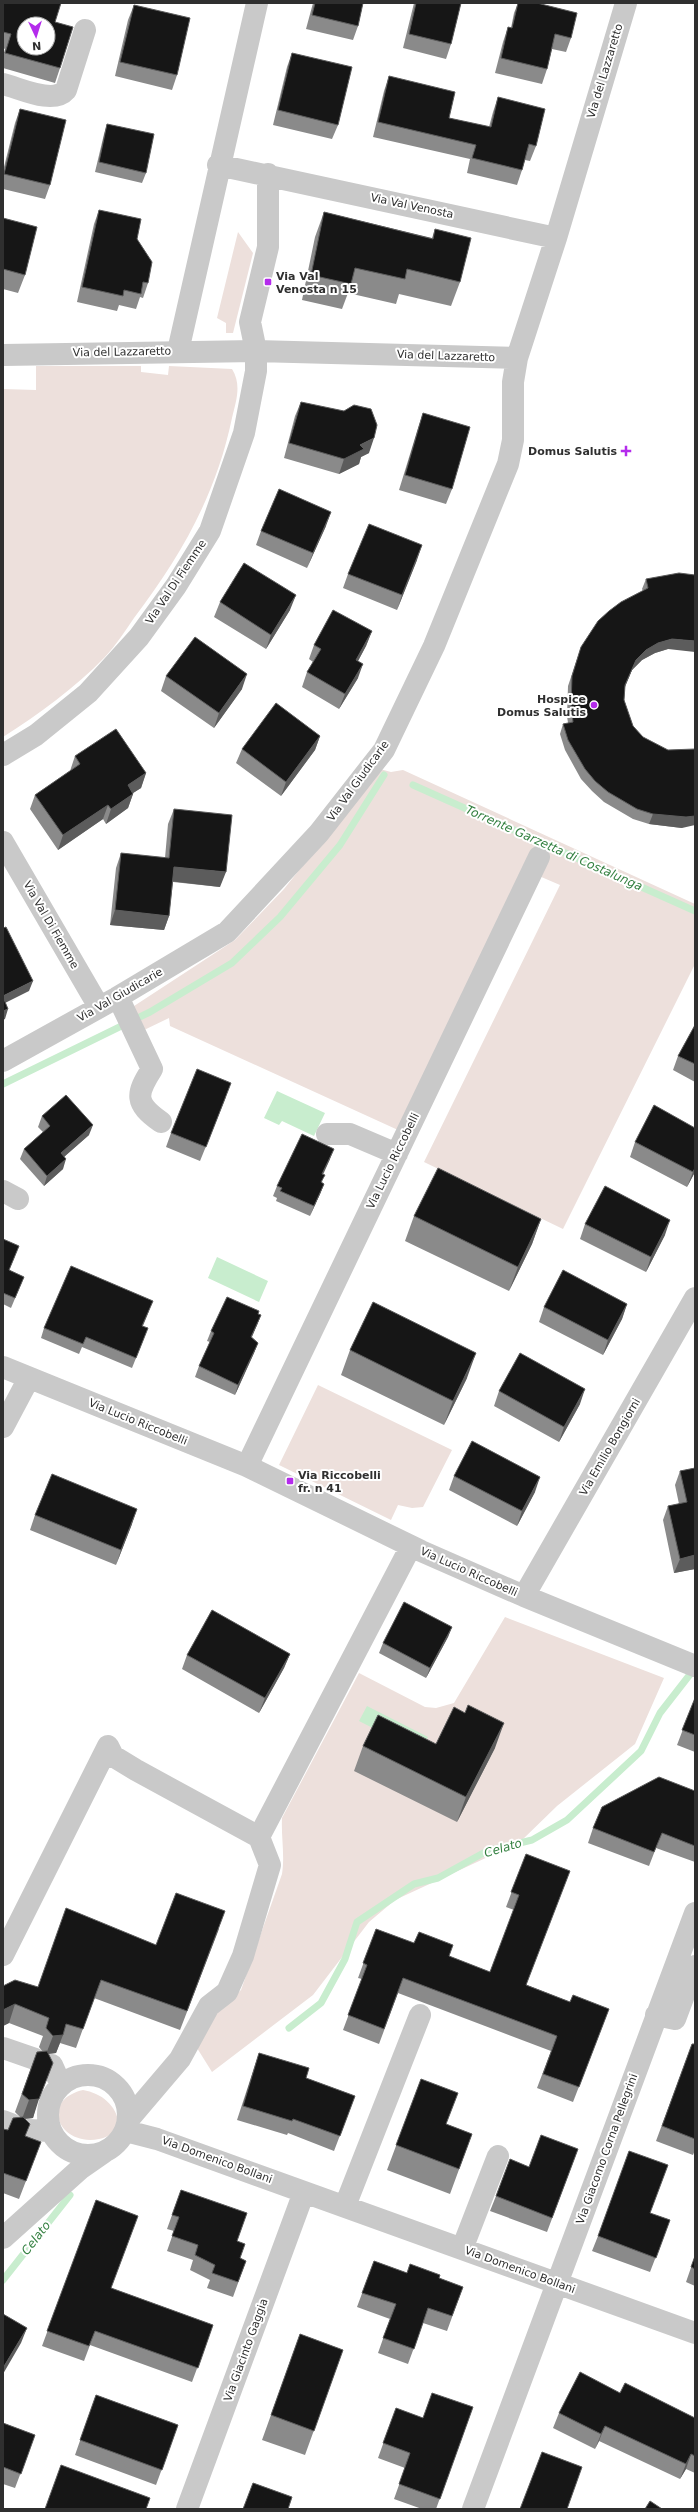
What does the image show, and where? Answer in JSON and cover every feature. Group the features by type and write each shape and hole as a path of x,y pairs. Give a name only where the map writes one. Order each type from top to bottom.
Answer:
{"street":[{"path":"178,351 218,165 257,3"},
{"name":"Via del Lazzaretto","path":"3,355 178,351 256,351 517,358 556,238 626,3"},
{"path":"11,86 54,97 62,95 66,90 85,30"},
{"name":"Via Val Venosta","path":"218,165 268,174 556,238"},
{"path":"256,351 250,322 268,247 268,174"},
{"name":"Via Val Di Fiemme","path":"3,755 36,735 88,693 139,636 176,586 210,531 244,433 256,371 256,351"},
{"name":"Via Val Giudicarie","path":"3,1061 114,1005 226,932 319,833 384,750 434,646 508,464 513,440 513,382 517,358"},
{"name":"Via Val Di Fiemme","path":"3,842 114,1005 136,1034 152,1069 140,1088 141,1100 145,1111 160,1122"},
{"name":"Via Lucio Riccobelli","path":"247,1466 538,857"},
{"path":"327,1134 350,1134 397,1154"},
{"name":"Via Emilio Bongiorni","path":"524,1596 695,1298"},
{"name":"Via Lucio Riccobelli","path":"3,1367 247,1466 411,1546 524,1596 695,1666"},
{"path":"3,1427 28,1378"},
{"path":"259,1837 411,1546"},
{"path":"3,1955 108,1746 113,1756 136,1770 259,1837 270,1865 243,1956 227,1992 209,2006 180,2059 128,2125 117,2144 80,2169 3,2238"},
{"name":"Via Giacomo Corna Pellegrini","path":"557,2283 656,2014 695,1913"},
{"path":"656,2014 675,2019 695,1966"},
{"path":"345,2206 420,2015"},
{"path":"3,2048 43,2062 61,2085"},
{"path":"104,2153 92,2156 79,2155 67,2150 58,2142 51,2131 48,2115 51,2098 61,2085 75,2077 91,2074 107,2079 119,2089 127,2103 128,2125"},
{"path":"14,2125 51,2131"},
{"name":"Via Domenico Bollani","path":"128,2125 157,2139 695,2333"},
{"path":"462,2249 498,2156"},
{"name":"Via Giacinto Gaggia","path":"187,2509 304,2192"},
{"path":"473,2509 557,2283"}],"shaded area":[{"path":"238,232 253,253 233,333 226,333 226,323 217,318"},
{"path":"36,366 141,366 141,372 168,375 169,366 232,369 237,381 237,393 225,446 217,473 206,499 195,524 151,595 105,657 56,700 3,737 3,389 36,390"},
{"path":"380,769 391,772 403,770 695,904 695,964 563,1229 424,1162 560,885 539,876 398,1130 170,1026 169,1018 142,1031 131,1008 235,940 284,889"},
{"path":"277,1091 325,1113 314,1136 282,1121 279,1125 264,1118"},
{"path":"217,1257 268,1281 259,1302 208,1278"},
{"path":"318,1385 452,1450 423,1507 412,1508 398,1505 391,1520 279,1465"},
{"path":"505,1617 664,1678 635,1744 557,1806 520,1842 395,1900 369,1922 313,1995 212,2072 197,2048 207,2021 241,1990 282,1874 282,1818 359,1673 425,1707 436,1708 454,1703"},
{"path":"367,1706 428,1737 420,1752 359,1721"},
{"path":"83,2090 102,2097 115,2112 119,2125 109,2136 99,2139 85,2140 74,2136 65,2130 60,2122 58,2112 61,2103 69,2096"}],"building":[{"path":"3,3 61,3 56,19 56,16 16,16 16,56 5,53 11,34 3,32"},
{"path":"315,3 363,3 358,26 312,15"},
{"path":"416,3 461,3 451,44 409,34"},
{"path":"518,3 537,3 577,13 571,38 555,34 547,69 501,58 508,27 512,28"},
{"path":"134,5 190,18 177,75 120,62"},
{"path":"56,22 73,27 60,68 16,56 56,56"},
{"path":"292,53 352,67 338,125 278,110"},
{"path":"389,76 455,92 449,118 491,127 498,97 545,109 536,146 529,144 522,170 472,158 476,145 378,122"},
{"path":"20,109 66,120 50,185 4,174"},
{"path":"107,124 154,134 146,173 99,162"},
{"path":"99,210 141,219 137,239 152,262 148,283 143,282 141,294 124,290 123,296 82,287"},
{"path":"324,212 433,239 435,229 471,238 460,282 407,269 405,279 355,268 351,284 311,275"},
{"path":"3,218 37,227 25,275 3,269"},
{"path":"301,402 344,411 354,405 371,409 377,425 374,438 360,445 364,449 344,459 289,443"},
{"path":"423,413 470,427 452,489 405,475"},
{"path":"279,489 331,512 313,553 261,531"},
{"path":"369,524 422,545 402,595 348,574"},
{"path":"244,563 296,595 271,635 220,602"},
{"name":"Hospice Domus Salutis","path":"679,573 695,575 695,641 672,639 658,643 646,650 636,660 625,685 624,700 633,726 643,737 668,750 695,749 695,816 686,817 653,814 637,809 608,792 595,781 585,769 568,740 563,724 573,722 571,706 572,676 581,647 598,621 621,602 648,588 646,579"},
{"path":"333,610 372,631 356,660 363,664 345,694 307,672 321,649 314,645"},
{"path":"195,637 247,674 219,713 166,676"},
{"path":"276,703 320,736 286,782 242,749"},
{"path":"116,729 146,773 128,785 133,794 111,809 108,805 63,835 35,795 80,764 75,756"},
{"path":"174,809 232,815 226,872 174,867 169,916 115,910 121,853 169,858"},
{"path":"6,927 33,981 3,996 3,928"},
{"path":"3,997 8,1009 3,1011"},
{"path":"695,1025 695,1064 678,1056"},
{"path":"197,1069 231,1083 206,1147 171,1133"},
{"path":"66,1095 93,1125 61,1153 66,1159 47,1176 24,1149 50,1126 42,1116"},
{"path":"654,1105 695,1128 695,1168 693,1172 635,1142"},
{"path":"302,1134 334,1149 322,1174 325,1175 321,1182 324,1184 314,1206 280,1191 282,1188 277,1186"},
{"path":"438,1168 541,1219 518,1267 414,1216"},
{"path":"605,1186 670,1220 651,1257 585,1224"},
{"path":"3,1239 19,1246 9,1270 24,1277 15,1298 3,1293"},
{"path":"71,1266 153,1301 142,1326 148,1328 136,1358 86,1337 83,1344 44,1328"},
{"path":"563,1270 627,1304 608,1340 544,1307"},
{"path":"227,1297 259,1311 258,1314 261,1315 251,1337 258,1343 238,1385 199,1366 214,1333 211,1331"},
{"path":"373,1302 476,1353 453,1401 350,1350"},
{"path":"520,1353 585,1389 564,1427 499,1391"},
{"path":"472,1441 540,1477 522,1511 454,1476"},
{"path":"695,1468 695,1555 680,1559 668,1506 687,1502 680,1471"},
{"path":"52,1474 137,1509 121,1550 35,1515"},
{"path":"404,1602 452,1627 430,1668 383,1643"},
{"path":"212,1610 290,1654 265,1698 187,1655"},
{"path":"695,1698 695,1735 682,1730"},
{"path":"468,1705 504,1723 466,1797 363,1746 378,1715 436,1744 454,1707 465,1713"},
{"path":"659,1777 695,1791 695,1846 662,1833 654,1852 593,1828 602,1807"},
{"path":"526,1854 570,1871 526,1985 570,2002 573,1995 609,2009 579,2087 543,2074 557,2036 403,1978 384,2029 348,2015 367,1965 363,1963 376,1929 414,1943 419,1932 453,1945 449,1956 490,1972 519,1895 511,1892"},
{"path":"176,1893 225,1911 187,2011 101,1980 83,2029 66,2024 63,2035 53,2036 46,2028 49,2018 15,2004 3,2010 3,1986 15,1980 38,1987 66,1908 156,1945"},
{"path":"692,2044 695,2044 695,2139 662,2126"},
{"path":"47,2051 53,2063 39,2099 29,2100 22,2094 37,2052"},
{"path":"259,2053 309,2068 306,2078 355,2096 340,2136 293,2119 292,2121 243,2106"},
{"path":"421,2079 458,2093 446,2124 472,2134 459,2169 396,2145"},
{"path":"23,2117 30,2124 25,2136 41,2142 26,2181 3,2173 3,2129 8,2130 13,2118"},
{"path":"541,2135 578,2149 552,2218 496,2196 510,2159 529,2167"},
{"path":"629,2151 668,2165 650,2213 670,2220 656,2258 598,2236"},
{"path":"181,2190 247,2213 237,2241 245,2244 240,2258 246,2261 238,2282 212,2273 215,2265 195,2255 198,2245 172,2236 179,2217 172,2215"},
{"path":"96,2200 138,2216 111,2288 213,2325 198,2368 95,2331 89,2346 47,2331"},
{"path":"695,2256 695,2269 691,2267"},
{"path":"374,2261 407,2273 410,2264 440,2275 439,2278 463,2287 452,2316 428,2308 414,2349 383,2338 396,2304 362,2293"},
{"path":"3,2314 27,2328 3,2368"},
{"path":"300,2334 343,2350 314,2431 271,2415"},
{"path":"580,2372 620,2393 625,2383 695,2418 695,2456 691,2454 686,2464 605,2426 601,2434 559,2413"},
{"path":"432,2393 473,2407 440,2499 399,2484 410,2453 383,2443 396,2408 423,2418"},
{"path":"96,2395 178,2425 162,2470 80,2440"},
{"path":"3,2423 35,2435 21,2474 3,2467"},
{"path":"542,2452 582,2467 567,2509 520,2509"},
{"path":"61,2465 150,2498 146,2509 45,2509"},
{"path":"253,2483 292,2497 288,2509 243,2509"},
{"path":"650,2501 662,2509 645,2509"}],"waterway":[{"name":"Torrente Garzetta di Costalunga","path":"3,1084 150,1012 232,963 280,917 340,845 384,775"},
{"name":"Torrente Garzetta di Costalunga","path":"413,785 695,911"},
{"name":"Celato","path":"289,2028 321,2003 345,1959 357,1922 414,1884 438,1878 487,1851 532,1840 567,1820 641,1751 660,1713 695,1668"},
{"name":"Celato","path":"3,2280 70,2195"}],"place":[{"name":"Via Val Venosta n 15","path":"268,282"},
{"name":"Domus Salutis","path":"626,451"},
{"name":"Hospice Domus Salutis","path":"594,705"},
{"name":"Via Riccobelli fr. n 41","path":"290,1481"}]}
